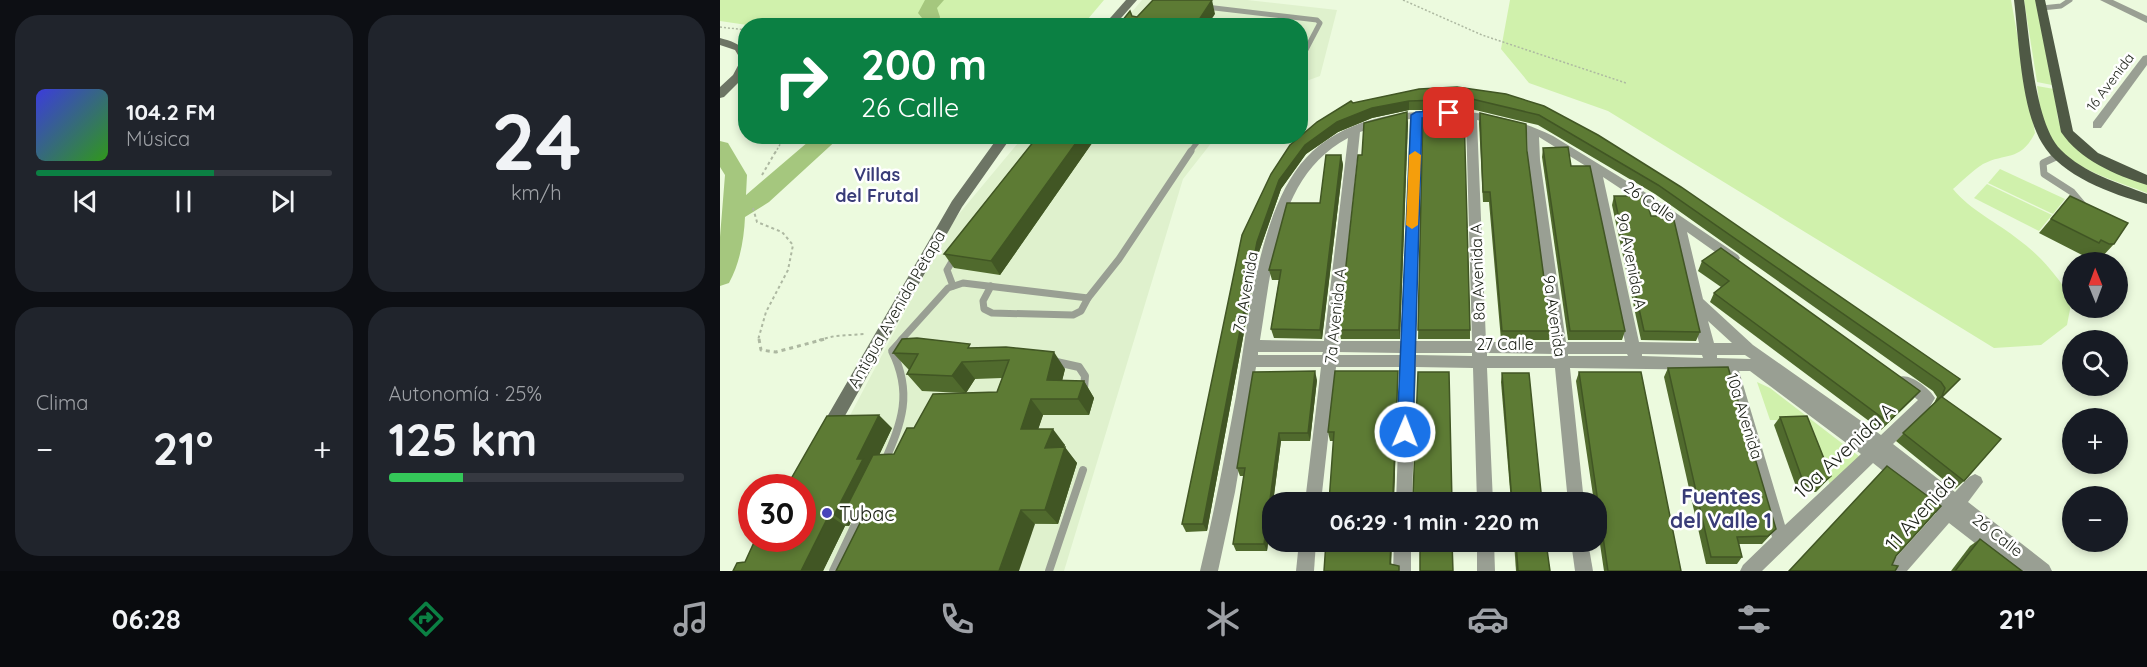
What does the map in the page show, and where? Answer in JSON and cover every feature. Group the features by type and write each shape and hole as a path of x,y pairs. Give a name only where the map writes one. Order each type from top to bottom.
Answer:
{"main road":[{"path":"1115,18 1132,0"},
{"path":"2019,0 2040,126 2047,142 2060,155 2098,179 2147,199"},
{"path":"2041,4 2065,127 2076,143 2105,163 2147,180"},
{"path":"720,42 738,48"},
{"path":"720,94 734,82 738,75"},
{"path":"2032,83 2058,88"},
{"name":"Antigua Avenida Petapa","path":"819,446 957,204 1000,144"}],"street":[{"path":"2105,0 2147,20"},
{"name":"16 Avenida","path":"2097,125 2147,58"},
{"name":"26 Calle","path":"1355,129 1416,115 1471,114 1533,130 1595,166 1677,219 1748,269"},
{"name":"8a Avenida A","path":"1471,114 1485,492"},
{"path":"1404,492 1416,115"},
{"name":"7a Avenida","path":"1209,571 1227,492 1268,253 1278,219 1287,199 1313,158 1355,129"},
{"name":"7a Avenida A","path":"1314,492 1355,129"},
{"name":"9a Avenida","path":"1533,130 1534,160 1561,355 1575,492"},
{"name":"9a Avenida A","path":"1595,166 1634,356"},
{"name":"10a Avenida","path":"1677,219 1712,363"},
{"name":"26 Calle","path":"1697,302 1748,349 2034,570"},
{"name":"27 Calle","path":"1634,356 1708,348 1748,349"},
{"name":"27 Calle","path":"1252,353 1634,356 1729,363 1758,368"},
{"name":"10a Avenida","path":"1729,363 1781,538"},
{"name":"26 Calle","path":"1758,368 1877,449"},
{"name":"10a Avenida A","path":"1749,571 1927,398 1891,372"},
{"name":"11 Avenida","path":"1895,571 1975,482"},
{"path":"1305,571 1307,552"},
{"path":"1402,571 1403,552"},
{"path":"1486,552 1486,571"},
{"path":"1581,552 1584,571"}],"lane":[{"path":"2041,4 2061,6 2070,0"},
{"path":"1202,7 1299,18"},
{"path":"1308,19 1320,22 1308,47"},
{"path":"991,286 983,301 984,309 992,314 1073,315 1081,311 1088,298 1121,257 1196,144"},
{"path":"2060,155 2043,163 2044,174 2072,192 2087,213"},
{"path":"953,286 947,270 959,252"},
{"path":"892,351 953,286 963,284 991,286 1088,298"},
{"path":"881,470 896,435 904,399 903,377 892,351"},
{"path":"871,352 902,351"},
{"path":"1044,361 1080,367 1085,376 1084,393"},
{"path":"1049,571 1083,470"},
{"path":"833,571 867,500"}],"path":[{"path":"1403,0 1482,35 1626,82"},
{"path":"720,27 738,29"},
{"path":"762,175 780,144"},
{"path":"753,208 757,222 782,232 792,245 787,274 759,330 757,342 761,350 776,352 835,336 880,336"}],"shaded area":[{"path":"1142,0 1247,0 1337,10 1320,76 1308,80 1308,18 1127,18"},
{"path":"1017,144 1210,144 1183,179 1064,571 767,571 787,552 816,552 816,479 953,221"}],"green space":[{"path":"720,0 1104,0 1089,18 738,18 738,24 720,21"},
{"path":"1510,0 2011,0 2035,133 2024,148 2012,155 1983,164 1953,189 1976,210 2027,246 2061,282 2062,318 2068,318 2067,325 2041,345 1994,348 1608,111 1529,83 1501,49"},
{"path":"2024,0 2036,0 2052,85 2037,82"},
{"path":"2037,86 2054,89 2058,119 2067,139 2147,183 2147,193 2084,168 2058,148 2048,134 2042,118"},
{"path":"2000,169 2065,199 2053,214 1988,183"},
{"path":"1987,184 2052,215 2039,231 1974,198"},
{"path":"1757,382 1770,388 1860,457 1831,487 1805,421 1770,420"}],"building":[{"path":"1153,0 1212,0 1200,18 1124,18 1130,11 1132,16 1137,17"},
{"path":"1457,87 1506,94 1544,106 1598,135 1681,187 1960,379 1942,397 2001,439 1964,481 1903,433 1942,396 1945,388 1941,382 1658,185 1539,115 1472,99 1409,101 1372,108 1337,122 1308,143 1308,130 1351,101 1353,103 1419,89"},
{"path":"1423,110 1464,112 1470,330 1418,330"},
{"path":"1407,112 1399,330 1339,330 1358,155 1362,155 1364,123"},
{"path":"1480,113 1526,124 1527,151 1551,331 1502,331 1490,192 1483,192"},
{"path":"1032,144 1075,144 991,261 944,254"},
{"path":"1306,144 1279,180 1257,242 1203,524 1182,524 1242,235 1271,174 1290,145"},
{"path":"1568,147 1571,166 1590,166 1625,331 1570,331 1543,148"},
{"path":"1326,155 1341,155 1320,330 1271,329 1281,270 1269,270 1287,203 1320,203"},
{"path":"1614,196 1645,196 1651,216 1673,216 1700,332 1644,331"},
{"path":"2070,196 2128,223 2114,244 2101,240 2099,243 2051,219"},
{"path":"1721,248 1920,391 1888,422 1714,293 1729,281 1702,261"},
{"path":"917,338 970,344 968,348 1006,347 1054,352 1047,380 1084,381 1078,399 1031,399 1021,429 1053,429 1045,448 1065,447 1045,510 1021,510 999,571 836,571 866,511 844,512 873,455 894,454 907,428 914,428 933,394 997,392 1009,360 962,362 952,376 907,374 918,354 893,353 902,339"},
{"path":"1728,367 1776,529 1768,536 1737,537 1742,557 1711,557 1668,368"},
{"path":"1315,371 1308,433 1279,433 1271,492 1262,492 1262,544 1233,544 1245,468 1237,468 1253,372"},
{"path":"1335,371 1398,371 1393,492 1330,492 1334,432 1328,432"},
{"path":"1418,372 1449,372 1452,492 1413,492"},
{"path":"1579,372 1641,372 1681,571 1608,571 1605,552 1607,492 1596,492"},
{"path":"1502,373 1529,373 1541,492 1511,492"},
{"path":"879,415 857,459 863,459 834,515 829,515 816,541 816,474 794,474 827,416"},
{"path":"1807,416 1831,476 1822,484 1804,484 1780,417"},
{"path":"1887,466 1941,506 1896,556 1892,565 1898,566 1895,571 1789,571"},
{"path":"1980,539 2022,571 1955,571"},
{"path":"750,552 810,552 801,571 733,571 737,563 745,562"},
{"path":"1325,552 1391,552 1390,564 1399,566 1399,571 1324,571"},
{"path":"1420,552 1452,552 1453,571 1420,571"},
{"path":"1517,552 1547,552 1550,571 1518,571"}],"waterway":[{"path":"931,18 927,13 928,7 935,0"},
{"path":"734,213 761,197 819,144"},
{"path":"720,148 736,175 732,238 720,276"}],"slow traffic":[{"path":"1412,225 1415,155"}],"place":[{"name":"Tubac","path":"827,513"}],"district":[{"name":"Villas del Frutal","path":"877,184"},
{"name":"Fuentes del Valle 1","path":"1721,508"}],"route":[{"path":"1405,432 1416,115 1449,113"}]}
